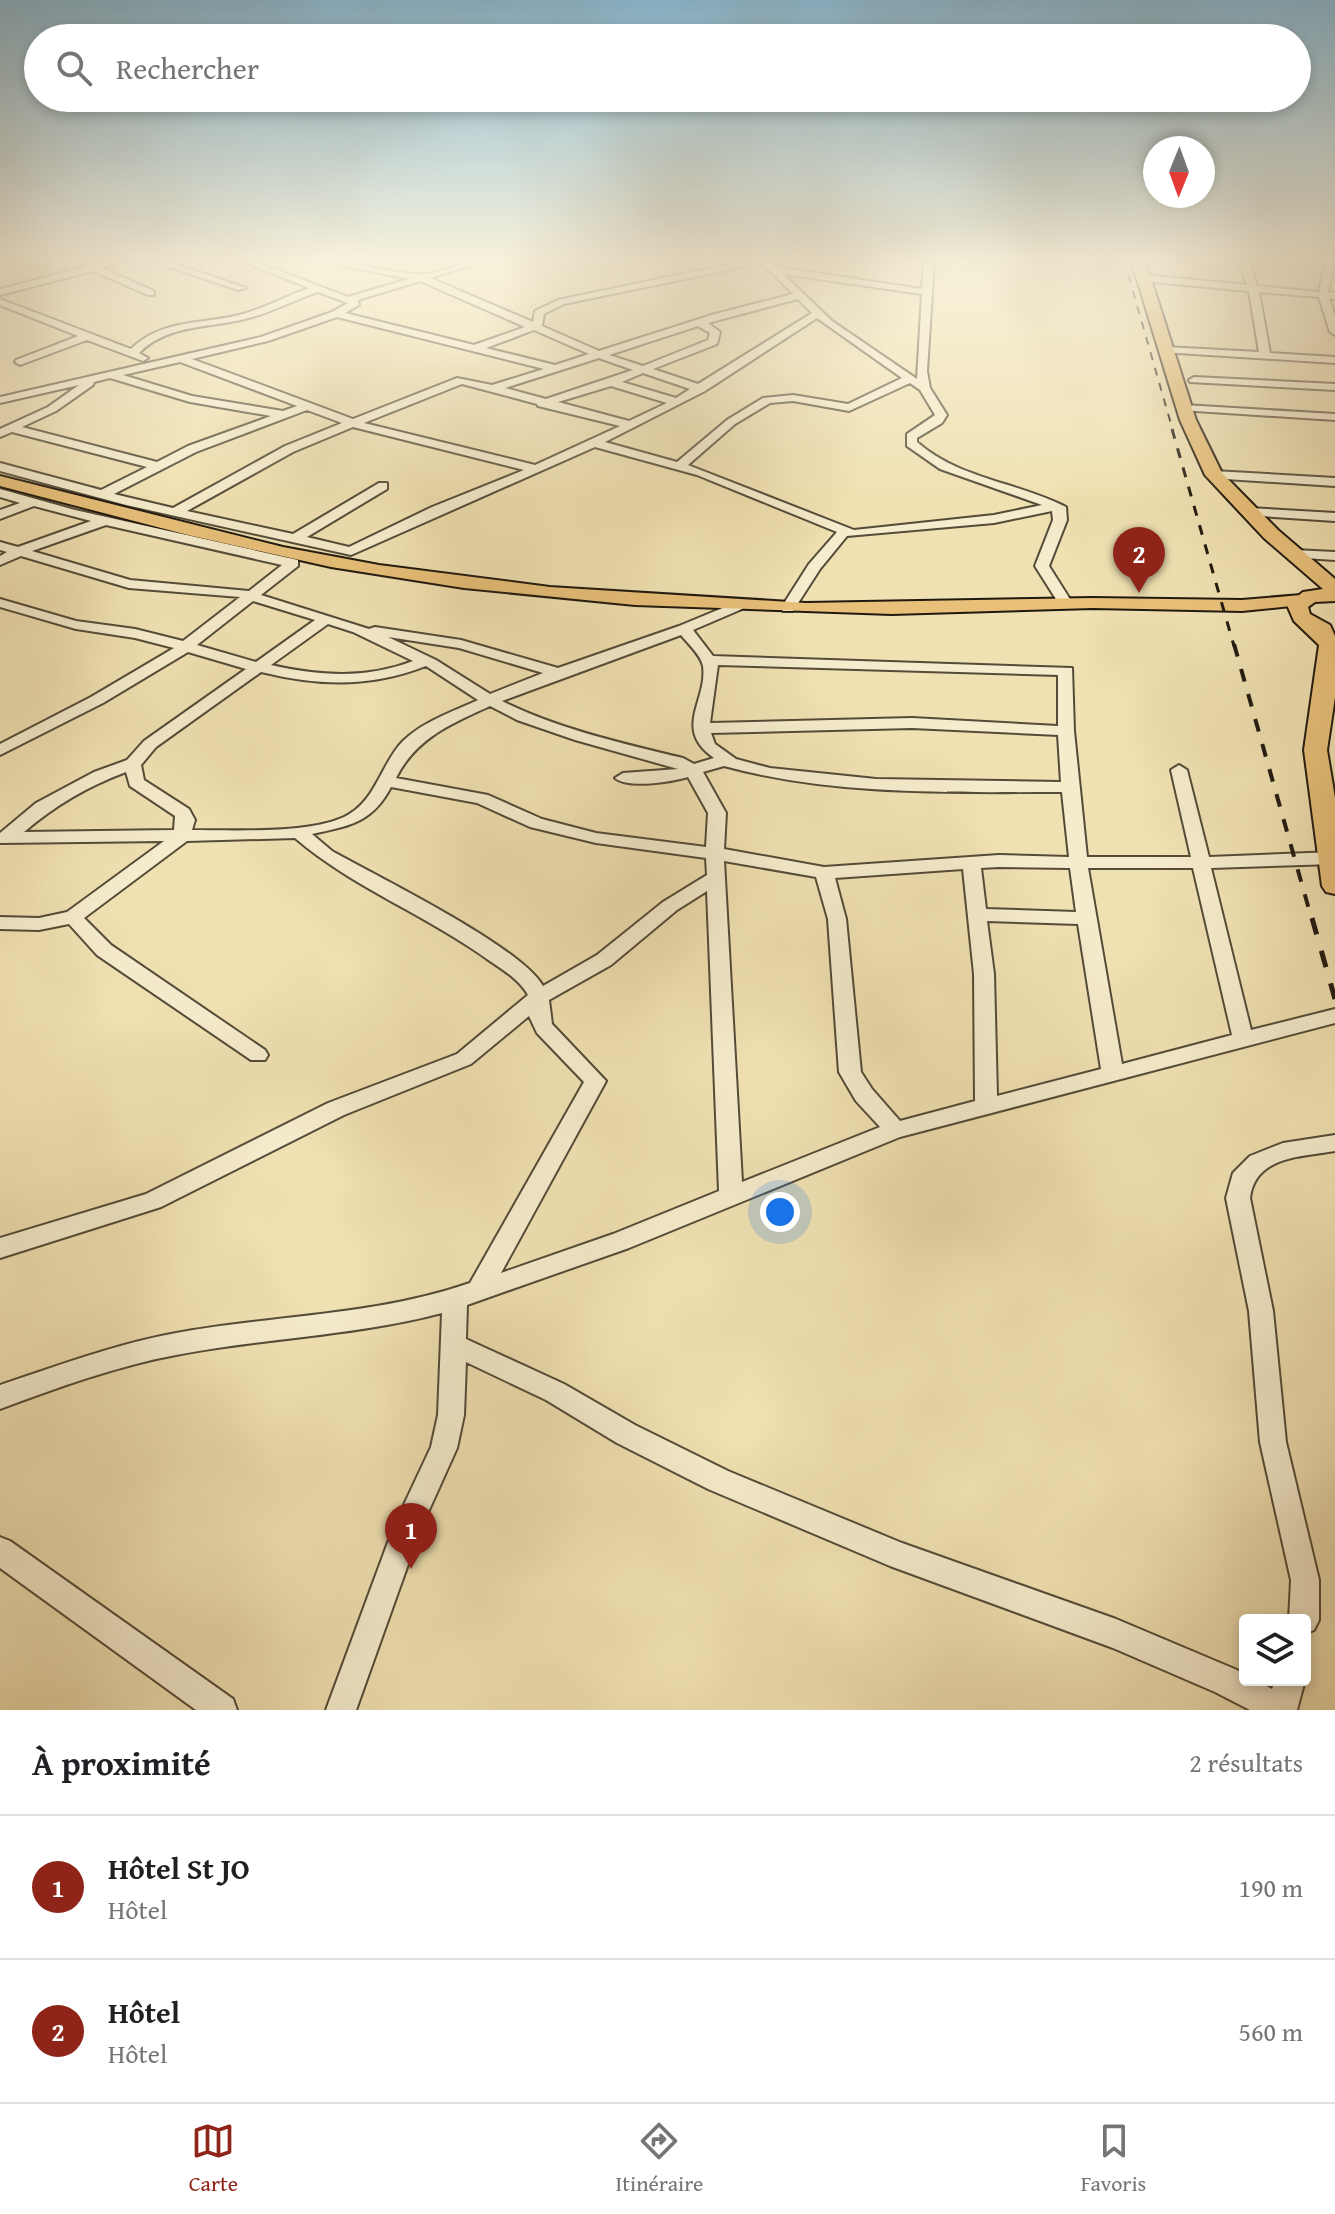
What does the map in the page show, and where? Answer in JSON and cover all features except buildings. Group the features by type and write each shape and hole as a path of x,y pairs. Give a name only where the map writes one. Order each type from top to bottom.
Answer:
{"highway":[{"path":"1163,340 1184,408 1214,475 1249,512 1335,589"},
{"path":"1299,559 1308,581 1297,610 1327,638 1333,655 1316,749 1317,776 1326,798"},
{"path":"1301,600 1316,595 1335,595"},
{"path":"1309,623 1335,631"},
{"path":"1335,743 1326,798 1335,886"}],"main road":[{"path":"0,481 40,498 114,517 335,562 564,596 788,608 1223,612 1284,617 1309,623"},
{"path":"1006,608 1066,604 1254,605 1301,600"}],"street":[{"path":"20,362 77,340"},
{"path":"97,340 155,363"},
{"path":"133,353 148,340"},
{"path":"0,400 260,340"},
{"path":"437,340 555,368"},
{"path":"473,349 499,340"},
{"path":"567,340 600,355 701,389"},
{"path":"491,389 646,340"},
{"path":"542,404 611,382 713,340"},
{"path":"335,562 351,551 430,513 593,443 677,402 777,340"},
{"path":"852,340 924,388 941,415 938,421 911,437 911,443 917,450 944,466 1054,506 1062,514 1042,566 1066,604"},
{"path":"924,340 924,388"},
{"path":"1262,340 1265,356"},
{"path":"1166,350 1335,360"},
{"path":"180,358 357,425 535,469"},
{"path":"6,430 52,409 82,386 112,375 215,405 286,414"},
{"path":"680,465 731,422 767,400 793,398 849,408 910,379"},
{"path":"175,512 278,454 357,425 461,380 630,425"},
{"path":"1194,380 1335,387"},
{"path":"611,382 677,402"},
{"path":"104,494 219,438 308,406"},
{"path":"1184,408 1335,417"},
{"path":"6,430 158,466"},
{"path":"593,443 680,465 771,498 844,532 869,534 994,519 1054,506"},
{"path":"0,467 175,512 351,551"},
{"path":"1214,475 1335,482"},
{"path":"0,515 67,485"},
{"path":"293,540 383,486"},
{"path":"0,493 40,498"},
{"path":"1249,512 1335,517"},
{"path":"0,561 62,533 114,517 293,563 184,648 97,700 0,750"},
{"path":"788,608 814,567 844,532"},
{"path":"0,546 129,584 254,596 358,629 426,661 487,699 542,725 666,758 692,770 717,813 716,866 731,1195"},
{"path":"1299,559 1335,556"},
{"path":"0,603 79,625 161,639 255,668 329,678 373,679 407,670 426,661"},
{"path":"3,838 181,837 299,832 327,827 363,813 374,803 396,761 409,745 430,728 487,699 684,629 737,606"},
{"path":"3,838 55,800 100,776 133,764 150,744 326,619"},
{"path":"358,629 461,644 559,673"},
{"path":"684,629 709,660 711,669 702,728 709,749 723,761 764,773 816,781 1068,787"},
{"path":"709,660 851,667 994,666 1067,671 1064,682 1068,787 1076,831 1077,861 1113,1074"},
{"path":"702,728 912,723 1065,731"},
{"path":"623,778 655,779 723,761"},
{"path":"0,923 39,924 73,917 181,837 186,820 183,813 136,782 132,773 133,764"},
{"path":"1179,770 1243,1040"},
{"path":"387,781 482,799 536,823 716,866 824,873 971,863 1290,862 1332,858"},
{"path":"299,832 326,855 463,932 529,979 539,997 539,1018 544,1028 595,1081 466,1296 452,1344 451,1415 444,1448 408,1526 341,1710"},
{"path":"971,863 984,974 986,1106"},
{"path":"0,1248 153,1201 336,1109 464,1059 539,997 604,960 716,866"},
{"path":"824,873 837,919 850,1072 864,1095 895,1130"},
{"path":"979,915 1086,918"},
{"path":"73,917 104,950 258,1055"},
{"path":"0,1397 84,1368 175,1344 381,1317 466,1296 621,1241 895,1130 1335,1016"},
{"path":"1304,1614 1305,1580 1273,1442 1261,1311 1238,1198 1241,1179 1252,1167 1296,1149 1335,1143"},
{"path":"452,1344 555,1392 626,1434 718,1480 900,1556 1116,1634 1226,1681 1281,1710 1288,1686"},
{"path":"0,1551 222,1710"}],"railway":[{"path":"1147,340 1173,431"},
{"path":"1172,429 1234,646"},
{"path":"1234,644 1312,920"},
{"path":"1312,918 1335,999"}],"place":[{"name":"Hôtel","path":"1139,593"},
{"name":"Hôtel St JO","path":"411,1569"}]}
